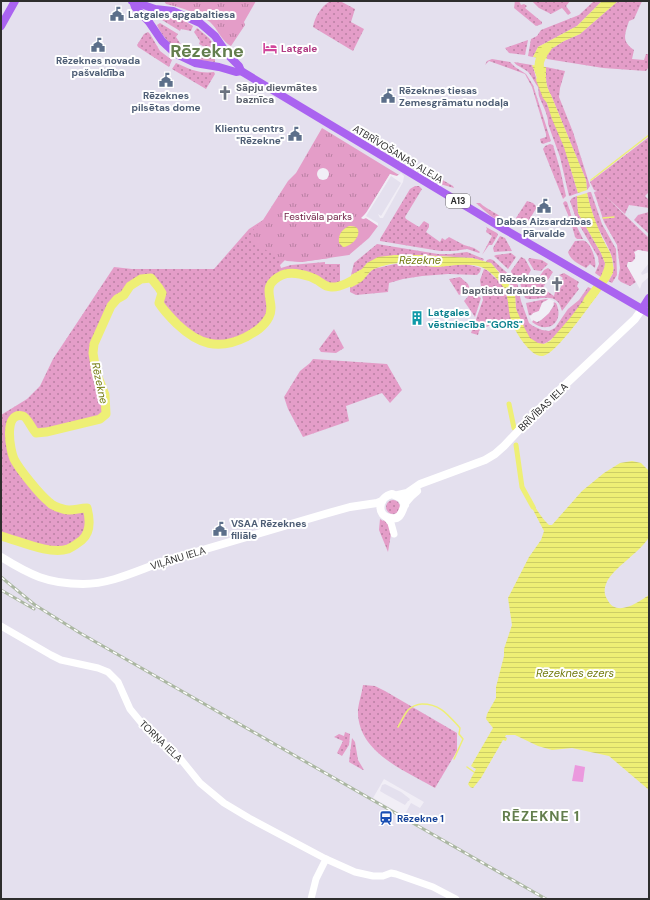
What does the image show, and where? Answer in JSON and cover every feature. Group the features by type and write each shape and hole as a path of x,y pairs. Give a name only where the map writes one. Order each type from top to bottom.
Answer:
{"main road":[{"path":"1,26 16,1"},
{"name":"ATBRĪVOŠANAS ALEJA","path":"132,1 155,9 182,14 200,23 215,36 228,55 239,66 241,71 645,311"},
{"name":"ATBRĪVOŠANAS ALEJA","path":"132,1 162,41 178,56 195,63 219,67 236,72 241,71"},
{"path":"149,22 161,9"},
{"path":"219,67 224,63 228,55"},
{"path":"645,311 649,298"},
{"name":"BRĪVĪBAS IELA","path":"429,481 485,460 494,454 534,414 645,311"},
{"path":"384,515 380,505 389,495 398,496 407,493 420,484 429,481"},
{"path":"357,507 377,510 392,519 398,518 403,512 410,497 429,481"},
{"path":"398,496 405,505"},
{"name":"VIĻĀNU IELA","path":"1,557 39,578 71,584 98,583 350,507 357,507 382,501"}],"street":[{"path":"384,515 391,523 394,534 398,518"},
{"name":"TORŅA IELA","path":"1,626 61,660 98,668 108,672 118,682 130,709 144,726 179,757 200,783 213,794 249,818 326,859 355,872 366,875 382,876 391,873 396,874 433,887 456,899"},
{"path":"311,899 316,880 326,859"}],"green space":[{"path":"164,1 256,1 244,22 245,25 231,46 225,42 210,22 189,11 166,4"},
{"path":"330,1 340,1 355,9 351,22 364,29 353,51 313,27 319,12"},
{"path":"515,1 519,1 521,5 524,4 527,6 525,8 542,22 542,24 536,26 514,8"},
{"path":"532,1 570,1 566,6 571,13 568,15 562,8 551,14 539,8"},
{"path":"594,1 602,1 577,26 538,47 533,57 528,56 531,39 537,36 541,30 579,15"},
{"path":"618,1 642,1 634,19 629,21 625,37 627,44 634,50 632,59 644,60 646,54 649,54 648,68 646,71 603,68 547,59 546,54 548,51 564,41 580,34"},
{"path":"163,15 183,20 193,26 191,31 181,29 180,31 162,20"},
{"path":"160,23 178,34 176,37 182,46 179,51 161,33 157,25"},
{"path":"197,28 209,38 220,53 217,54 199,44 200,41 194,32"},
{"path":"148,32 160,51 172,60 169,67 138,47 137,45 144,34"},
{"path":"528,40 525,55 509,53 505,48"},
{"path":"197,47 215,58 215,62 197,60 182,53 185,48 196,49"},
{"path":"492,59 510,62 526,74 533,85 551,141 543,144 541,143 540,139 546,137 546,134 532,87 525,74 489,61 485,65 487,61"},
{"path":"514,62 532,65 564,146 578,193 569,196 560,157 539,96 538,87 529,73"},
{"path":"176,63 195,70 214,72 215,74 206,89 172,69"},
{"path":"546,67 565,71 559,97 573,132 590,186 587,190 586,180 548,88 546,81"},
{"name":"Festivāla parks","path":"322,128 399,175 395,177 390,174 364,216 363,219 366,218 378,226 369,238 349,255 301,262 287,261 279,258 248,239 254,229 263,220 288,181 296,173"},
{"path":"649,137 649,192 645,196 649,200 649,208 629,205 625,214 603,194 649,238 649,252 638,250 635,254 635,259 632,262 628,262 627,266 636,282 630,286 618,279 620,268 617,245 604,222 594,192 597,191 594,190 590,182"},
{"path":"550,144 553,145 560,169 566,196 563,199 543,149 545,146"},
{"path":"427,171 454,188 440,184 423,174"},
{"path":"415,186 419,186 422,189 405,217 406,219 419,227 424,221 429,224 426,232 440,242 442,238 445,240 449,237 464,245 474,248 480,252 479,253 467,249 440,251 380,241 410,189"},
{"path":"591,192 602,224 616,249 617,275 612,283 608,281 614,268 613,261 608,246 594,218 587,193"},
{"path":"577,196 578,213 601,253 605,263 602,278 595,273 599,264 598,257 577,221 570,201 572,198"},
{"path":"527,201 533,203 537,207 526,225 516,220 516,218"},
{"path":"565,201 567,202 573,221 583,239 577,239 575,237 571,222 563,203"},
{"path":"476,203 480,203 505,222 493,217"},
{"path":"649,212 649,234 634,220 638,215"},
{"path":"263,220 330,258 301,262 285,260 280,265 281,268 291,265 325,262 325,264 340,264 340,286 331,287 324,285 304,275 285,274 278,278 270,286 268,292 272,306 268,318 253,333 224,343 201,341 178,325 159,303 162,293 151,279 144,278 130,286 124,295 117,299 111,306 94,344 93,353 96,372 105,395 106,414 100,419 36,433 29,417 15,413 7,423 9,456 34,491 49,508 73,514 73,511 87,508 84,539 61,550 45,549 1,533 1,415 27,399 40,386 53,359 114,267 132,269 214,269 249,229"},
{"path":"486,227 498,235 492,245 489,245 482,255 492,236 486,232"},
{"path":"500,236 505,238 512,251 494,252 493,248"},
{"path":"575,241 585,241 588,243 595,258 595,268 590,264 586,268 575,262 569,255 568,252"},
{"path":"377,244 438,254 467,252 484,259 483,261 472,258 395,255 367,263 363,269 351,275 354,263"},
{"path":"511,253 516,257 508,269 494,256 496,255"},
{"path":"521,257 525,259 531,270 527,277 519,278 512,274 511,271"},
{"path":"529,258 542,260 548,264 541,271 534,270 528,260"},
{"path":"490,259 517,282 521,301 529,323 542,330 549,331 555,328 568,309 579,300 588,287 592,289 561,329 548,342 540,344 527,336 517,314 513,289 491,263 486,262"},
{"path":"409,263 435,267 466,264 481,268 477,275 448,274 403,279 389,283 388,292 356,295 350,292 350,288 361,281 373,269 395,264"},
{"path":"548,268 553,272 544,286 544,289 554,296 556,288 559,290 564,282 561,280 563,278 559,275 564,273 579,282 577,286 579,289 562,311 558,302 552,298 525,298 520,283 521,281 537,280 544,270"},
{"path":"484,269 499,281 504,288 508,299 514,328 513,330 505,321 501,319 496,325 492,324 482,328 478,335 471,333 483,300 480,280"},
{"path":"460,277 468,284 470,289 459,295 449,279"},
{"path":"472,292 481,298 475,317 464,301"},
{"path":"546,299 549,300 543,302 539,311 529,316 526,303"},
{"path":"553,302 556,303 558,310 557,321 549,327 538,326 532,322 533,320 537,322 545,317 554,305"},
{"path":"334,329 344,348 336,353 321,352 319,349"},
{"path":"313,359 387,364 402,390 390,403 382,393 346,406 349,421 303,437 288,409 284,397 300,371"},
{"path":"393,500 398,502 400,507 398,512 393,514 388,512 386,507 388,502"},
{"path":"380,519 383,521 385,519 388,521 391,534 388,552 379,530"},
{"path":"363,685 375,686 385,691 457,733 457,751 435,788 384,758 373,748 365,737 359,724 358,709"},
{"path":"345,732 350,734 349,745 342,756 337,753 343,741 334,737 339,734 344,736"},
{"path":"352,738 355,742 358,760 364,770 349,762"}],"shaded area":[{"path":"325,168 328,169 328,179 321,180 318,179 317,172 318,169"},
{"path":"401,173 404,176 403,182 383,218 380,218 378,214 381,216 401,183 391,176 366,216 378,223 378,226 366,218 361,218 367,212 390,174 397,176"},
{"path":"638,250 649,252 649,263 641,273 642,275 649,272 649,277 642,283 640,289 627,266 628,262 632,262 635,259 636,256 634,252"},
{"path":"549,299 554,301 549,313 541,320 537,322 533,320 532,322 529,315 531,316 533,313 539,311 542,303"},
{"path":"575,765 585,767 583,782 572,781"},
{"path":"384,779 424,802 420,808 411,803 404,816 373,798","holes":["385,784 401,792 410,799 405,805 380,791 382,785"]}],"water":[{"path":"602,1 618,1 580,34 564,41 548,51 546,54 547,59 533,57 538,47 577,26"},
{"path":"532,65 546,67 546,81 548,88 586,180 587,190 578,193 564,147 547,103 543,98"},
{"path":"587,193 591,209 613,261 613,273 608,281 602,278 605,263 601,253 578,213 577,196"},
{"path":"349,226 357,229 358,236 348,246 343,247 339,243 339,238 342,231"},
{"path":"395,255 472,258 491,263 512,288 515,294 516,309 525,329 530,338 538,343 544,344 550,341 592,289 599,293 556,347 543,356 533,353 524,343 511,320 504,288 492,274 482,267 455,265 430,267 410,263 391,264 374,269 361,282 350,288 351,275 362,269 367,263 378,257"},
{"name":"Rēzeknes ezers","path":"632,461 641,463 649,471 649,537 645,543 609,578 606,584 605,592 611,605 616,608 633,605 649,595 649,790 609,756 572,748 552,750 538,746 515,735 506,735 506,741 503,740 481,778 473,788 470,787 468,784 476,769 471,766 493,728 486,719 487,714 496,698 496,687 504,656 504,649 512,625 508,598 529,557 541,540 544,531 529,502 531,501 549,525 552,525 582,491 604,473 620,463"}],"waterway":[{"name":"Rēzekne","path":"541,76 539,69 540,61 547,48"},
{"path":"591,180 649,135"},
{"path":"603,218 614,217"},
{"name":"Rēzekne","path":"588,300 605,278 609,268"},
{"name":"Rēzekne","path":"1,536 34,547 52,550 68,549 85,537 89,521 87,508 69,510 59,508 54,506 40,494 14,459 10,440 10,425 13,419 17,416 23,416 36,433 46,432 100,419 106,414 105,395 96,372 93,353 94,344 111,306 117,299 124,295 130,286 141,279 151,278 162,293 159,303 177,324 201,341 226,344 246,337 265,324 271,311 269,289 271,284 282,275 290,273 305,275 329,287 343,285 361,275"},
{"path":"509,404 514,428"},
{"path":"516,445 522,487 533,507"},
{"path":"398,727 408,710 414,706 429,704 439,708 444,711 460,728 459,734 463,739 454,759"},
{"path":"467,767 474,772"}],"railway":[{"path":"1,577 35,605 80,633 546,899"},
{"path":"1,590 34,609"}],"place":[{"name":"Latgales apgabaltiesa","path":"117,14"},
{"name":"Rēzeknes novada pašvaldība","path":"98,45"},
{"name":"Latgale","path":"270,48"},
{"name":"Rēzeknes pilsētas dome","path":"166,80"},
{"name":"Sāpju dievmātes baznīca","path":"225,93"},
{"name":"Rēzeknes tiesas Zemesgrāmatu nodaļa","path":"388,96"},
{"name":"Klientu centrs \"Rēzekne\"","path":"295,134"},
{"name":"Dabas Aizsardzības Pārvalde","path":"544,206"},
{"name":"Rēzeknes baptistu draudze","path":"557,284"},
{"name":"Latgales vēstniecība \"GORS\"","path":"417,318"},
{"name":"VSAA Rēzeknes filiāle","path":"220,529"},
{"name":"Rēzekne 1","path":"386,818"}],"district":[{"name":"Rēzekne","path":"207,51"},
{"name":"RĒZEKNE 1","path":"541,816"}]}
